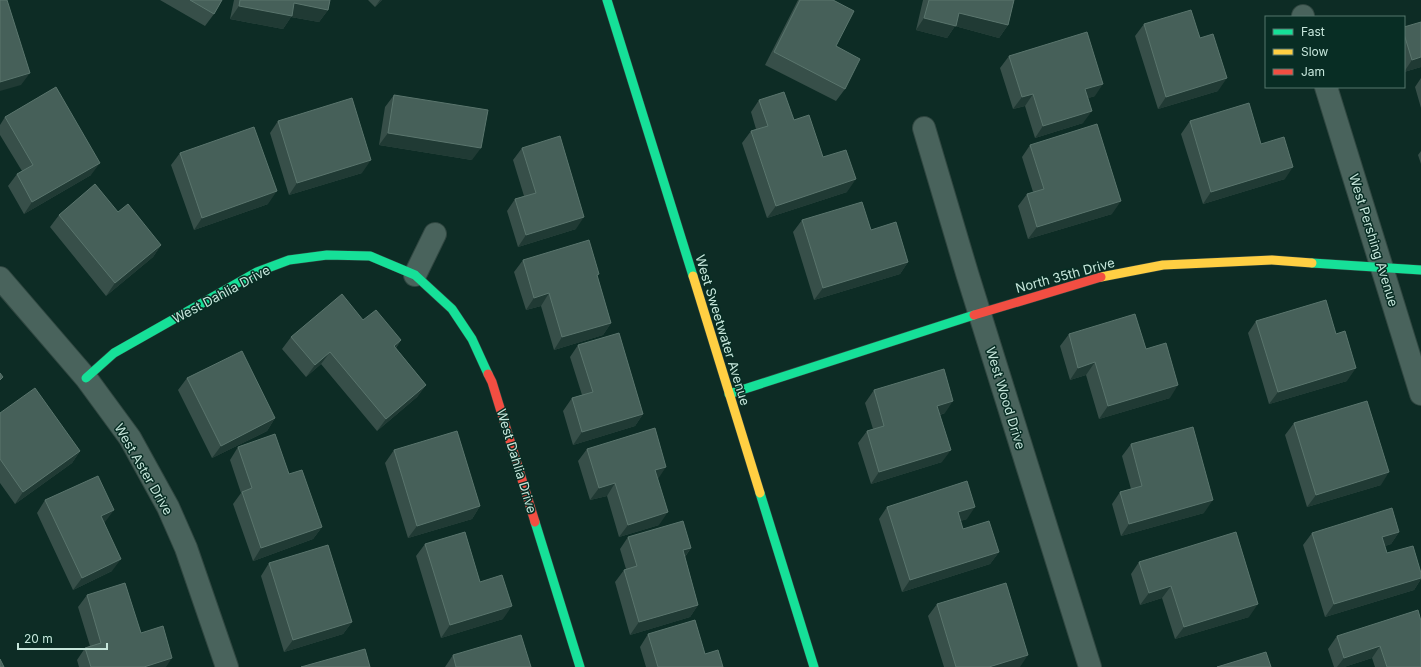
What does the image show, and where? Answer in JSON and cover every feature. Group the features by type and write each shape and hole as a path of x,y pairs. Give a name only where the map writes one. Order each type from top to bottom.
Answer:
{"street":[{"name":"West Sweetwater Avenue","path":"607,0 814,667"},
{"name":"West Pershing Avenue","path":"1326,88 1421,394"},
{"name":"West Wood Drive","path":"924,128 1090,667"},
{"path":"415,275 435,234"},
{"name":"West Dahlia Drive","path":"86,378 114,353 257,272 289,260 327,255 370,256 415,275 452,308 472,339 492,382 580,667"},
{"name":"North 35th Drive","path":"729,394 1056,289 1106,275 1163,265 1272,260 1421,270"},
{"name":"West Aster Drive","path":"0,278 86,378 130,438 168,507 186,548 227,667"}],"building":[{"path":"0,0 7,0 30,73 0,82"},
{"path":"190,0 222,0 214,14"},
{"path":"240,0 330,0 328,10 294,3 292,16 239,6"},
{"path":"800,0 833,0 854,11 836,46 860,59 845,89 774,52"},
{"path":"929,0 1014,0 1008,25 959,13 956,26 924,18"},
{"path":"1191,10 1200,38 1213,34 1227,78 1166,97 1144,24"},
{"path":"1421,22 1421,57 1412,60 1405,37 1405,27"},
{"path":"1087,32 1103,84 1085,89 1092,111 1043,126 1033,94 1022,97 1009,56"},
{"path":"56,87 100,163 32,202 17,174 33,165 5,117"},
{"path":"784,92 794,120 809,115 823,157 846,150 856,179 776,206 751,131 768,126 759,100"},
{"path":"394,95 488,110 481,148 388,133"},
{"path":"352,98 371,160 297,183 278,121"},
{"path":"1249,103 1261,144 1284,137 1293,167 1211,192 1190,121"},
{"path":"1097,124 1121,201 1037,227 1027,194 1044,189 1030,145"},
{"path":"254,127 277,191 202,218 180,153"},
{"path":"560,136 584,217 526,235 515,199 536,193 522,148"},
{"path":"95,184 118,212 128,204 161,245 115,283 59,215"},
{"path":"862,202 871,230 896,222 908,262 823,288 802,220"},
{"path":"589,240 599,274 597,275 611,323 562,337 549,293 534,298 523,260"},
{"path":"342,294 363,320 376,310 401,340 394,346 426,385 386,419 330,352 315,365 291,337"},
{"path":"1326,300 1336,334 1345,331 1356,368 1278,392 1256,321"},
{"path":"1135,314 1146,349 1166,343 1178,385 1108,406 1095,362 1078,368 1069,334"},
{"path":"619,333 643,414 582,432 572,398 593,392 578,345"},
{"path":"242,351 275,418 221,446 187,378"},
{"path":"944,369 953,401 937,406 951,450 879,472 867,431 884,426 874,390"},
{"path":"0,373 3,377 0,380"},
{"path":"35,388 80,451 23,492 0,459 0,413"},
{"path":"1367,401 1389,472 1316,495 1294,423"},
{"path":"1193,427 1213,500 1129,524 1120,492 1142,486 1131,444"},
{"path":"655,428 666,467 655,470 668,512 628,525 615,483 599,488 587,449"},
{"path":"457,431 480,506 417,526 394,450"},
{"path":"275,434 289,474 302,470 322,527 261,548 242,492 252,488 238,447"},
{"path":"98,476 114,510 101,516 121,559 82,578 45,500"},
{"path":"967,481 975,507 958,512 963,529 989,521 999,552 910,580 887,507"},
{"path":"1392,508 1399,532 1382,537 1387,553 1413,546 1421,573 1421,578 1334,604 1312,533"},
{"path":"683,521 691,548 683,550 698,605 639,622 624,570 637,566 628,537"},
{"path":"465,532 480,582 502,575 512,606 450,625 425,544"},
{"path":"1236,532 1258,604 1184,627 1171,586 1149,593 1139,562"},
{"path":"328,545 352,622 293,640 269,563"},
{"path":"125,583 141,633 163,626 172,658 144,667 91,667 85,648 101,643 87,595"},
{"path":"1006,583 1028,655 989,667 956,667 937,604"},
{"path":"1418,610 1421,621 1421,667 1387,667 1380,646 1344,658 1337,636"},
{"path":"695,620 705,654 718,650 723,667 658,667 648,634"},
{"path":"521,635 531,667 456,667 453,655"},
{"path":"365,649 370,667 301,667"},
{"path":"1266,652 1271,667 1217,667"},
{"path":"0,659 4,667 0,667"}],"traffic: fast":[{"path":"607,0 693,276"},
{"path":"86,378 114,353 257,272 289,260 327,255 370,256 415,275 452,309 472,339 488,374"},
{"path":"1312,263 1421,270"},
{"path":"729,394 974,315"},
{"path":"760,493 814,667"},
{"path":"535,522 580,667"}],"traffic: slow":[{"path":"1101,277 1163,265 1272,260 1312,263"},
{"path":"693,276 760,493"}],"traffic: jam":[{"path":"974,315 1101,277"},
{"path":"488,374 492,382 535,522"}]}
